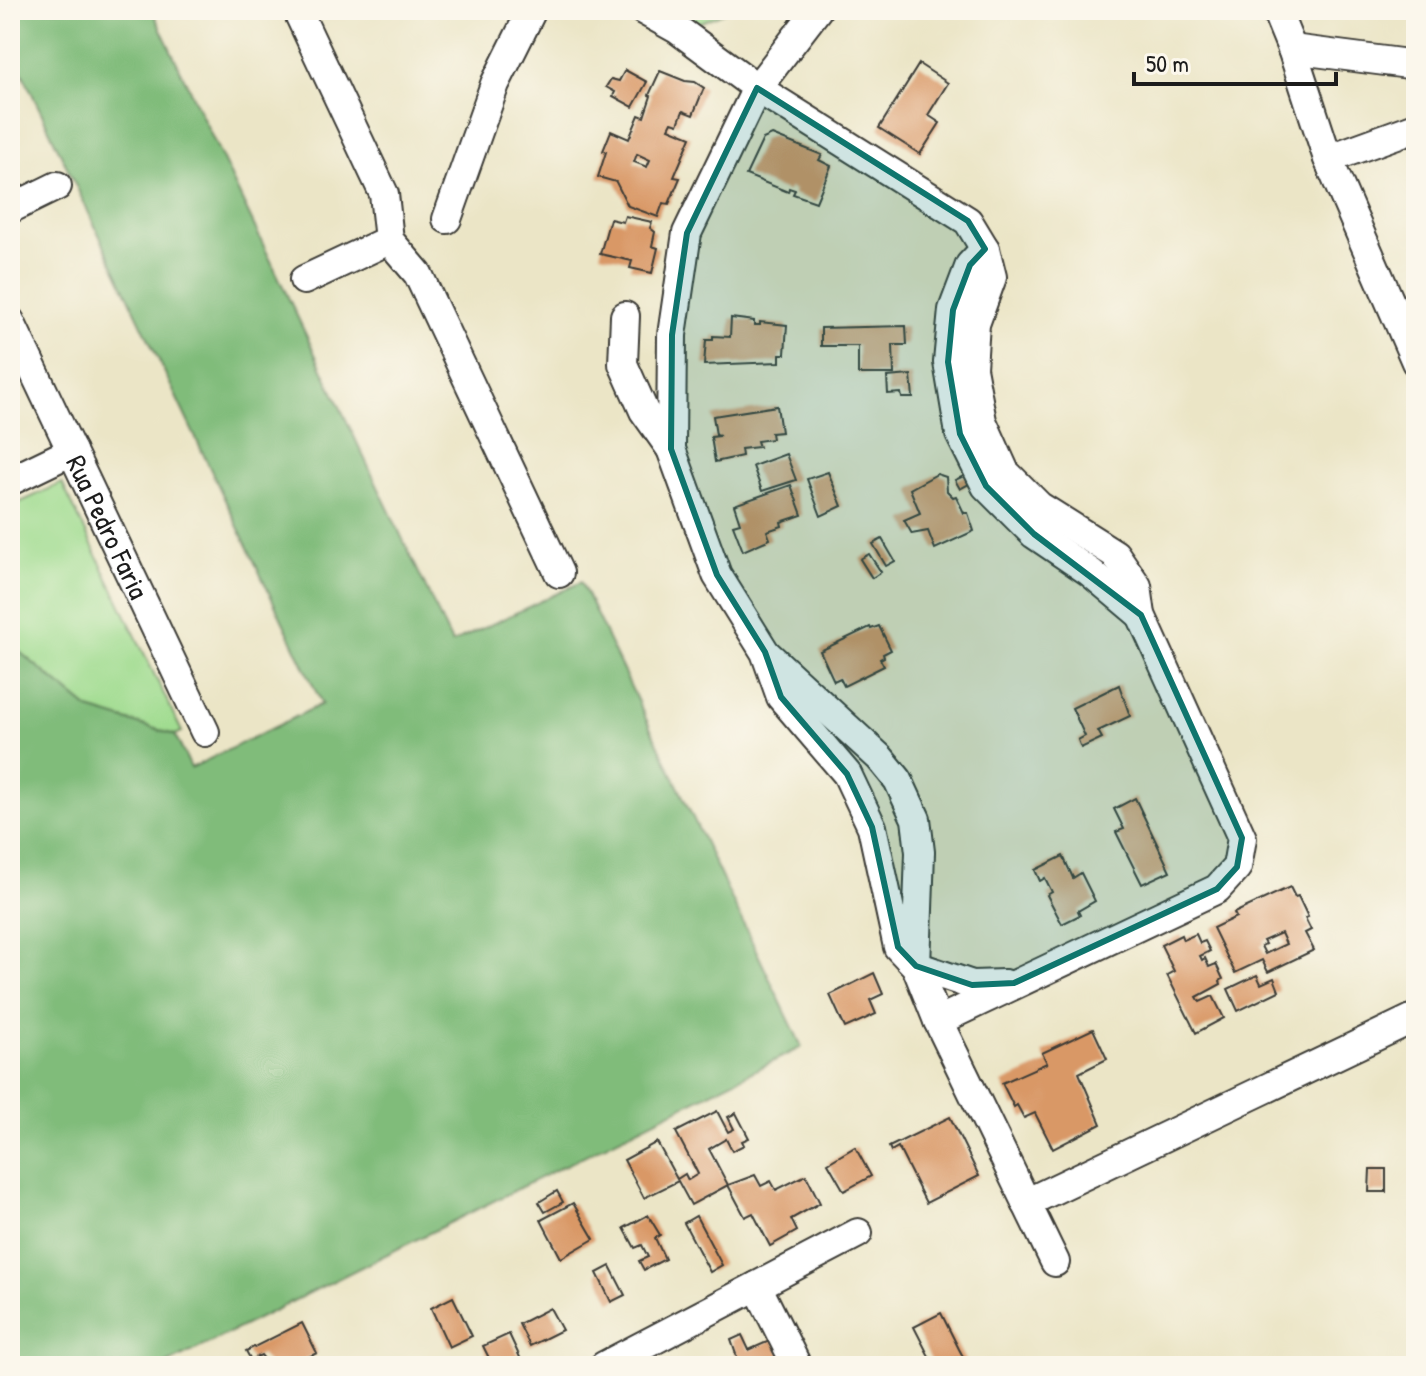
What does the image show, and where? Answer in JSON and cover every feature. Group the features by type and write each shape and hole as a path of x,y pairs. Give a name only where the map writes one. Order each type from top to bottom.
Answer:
{"street":[{"path":"297,10 384,194 389,240 418,274 559,573"},
{"path":"447,219 495,84 532,10"},
{"path":"643,10 677,29 757,88 968,221 985,249 992,277 975,324 972,368 982,421 1005,472 1039,506 1115,554 1137,586 1141,615 1242,838 1237,867 1217,889 938,1021"},
{"path":"671,449 672,335 687,233 757,88 817,10"},
{"path":"1276,10 1328,159 1416,362"},
{"path":"1292,49 1416,65"},
{"path":"1328,159 1416,127"},
{"path":"10,209 57,186"},
{"path":"304,280 389,240"},
{"path":"625,316 623,364 644,411 671,449 717,575 765,652 781,697 847,774 872,827 898,947 916,966 938,1021 1055,1262"},
{"name":"Rua Pedro Faria","path":"10,321 205,732"},
{"path":"10,481 72,451"},
{"path":"765,652 880,758 898,780 916,819 920,852 916,966"},
{"path":"916,966 972,985 1014,983"},
{"path":"1026,1203 1416,1017"},
{"path":"604,1366 858,1233"},
{"path":"757,1286 797,1366"}],"highlighted area":[{"path":"757,88 968,221 985,249 970,265 953,310 948,362 960,434 986,486 1034,534 1141,615 1242,838 1237,867 1217,889 1014,983 972,985 916,966 898,947 872,827 847,774 781,697 765,652 717,575 671,449 672,335 687,233"}],"green space":[{"path":"10,10 152,10 452,643 581,582 802,1047 163,1366 10,1366 10,644 89,709 175,735 191,768 322,704 10,47"},
{"path":"679,10 730,10 687,28"},
{"path":"62,483 182,732 175,735 89,709 10,644 10,507"}],"building":[{"path":"919,64 948,83 928,115 940,123 920,154 879,128"},
{"path":"625,70 647,82 633,107 613,96 615,92 606,87 611,79 619,81"},
{"path":"660,71 704,88 693,115 683,111 678,124 672,122 669,128 691,137 674,177 680,178 669,204 663,203 658,217 628,206 616,182 598,177 611,131 629,139 639,115 644,117 649,95","holes":["637,154 650,160 647,167 634,162"]},
{"path":"772,135 822,155 819,160 831,166 816,202 793,194 795,190 789,188 788,192 746,175 763,139"},
{"path":"625,216 652,222 650,228 655,232 652,246 658,248 652,273 630,268 632,261 600,254 610,219 623,222"},
{"path":"731,318 754,321 754,325 760,325 760,322 787,325 785,354 780,354 780,362 704,365 706,340 713,340 713,336 730,337"},
{"path":"906,326 907,345 893,345 894,374 858,374 858,346 821,346 821,328"},
{"path":"911,375 913,398 902,398 901,393 888,394 887,377"},
{"path":"777,406 781,432 771,433 772,439 757,441 759,447 741,449 742,456 715,462 711,437 720,436 716,435 713,416"},
{"path":"786,454 796,480 762,491 753,466"},
{"path":"828,472 842,506 821,516 807,479"},
{"path":"937,474 946,477 947,491 956,496 964,513 968,513 974,531 935,549 928,531 912,534 904,520 920,513 910,489"},
{"path":"966,475 971,483 960,489 955,480"},
{"path":"791,485 802,515 781,522 782,526 767,531 770,539 743,551 733,525 740,523 734,505"},
{"path":"882,539 895,561 886,566 873,544"},
{"path":"869,554 881,572 872,578 860,559"},
{"path":"879,626 891,650 880,659 884,666 844,686 840,678 834,681 820,651 870,627"},
{"path":"1119,685 1130,716 1098,731 1102,738 1081,748 1078,740 1085,736 1072,708"},
{"path":"1135,798 1170,871 1142,884 1116,832 1124,829 1114,809"},
{"path":"1063,856 1073,878 1081,873 1095,901 1078,911 1080,915 1062,924 1047,895 1052,892 1045,878 1040,881 1035,870"},
{"path":"1290,887 1308,917 1305,918 1311,930 1305,933 1314,950 1268,972 1262,960 1235,973 1213,928 1236,917 1234,913","holes":["1281,933 1286,944 1265,954 1261,946 1265,944 1263,941"]},
{"path":"1196,934 1200,943 1205,941 1210,951 1200,956 1202,960 1205,958 1209,967 1216,964 1223,979 1221,984 1197,997 1200,1002 1213,996 1224,1018 1196,1033 1167,975 1174,971 1161,945 1181,935 1183,940"},
{"path":"874,973 883,994 870,1000 876,1014 845,1028 830,995"},
{"path":"1257,975 1261,984 1274,978 1279,991 1238,1011 1228,989"},
{"path":"1093,1029 1107,1059 1079,1073 1101,1124 1053,1149 1035,1113 1024,1118 1017,1105 1014,1107 1002,1083 1047,1063 1042,1053"},
{"path":"717,1111 728,1132 734,1129 728,1117 736,1113 749,1138 742,1141 744,1145 732,1151 726,1139 709,1149 728,1185 691,1205 678,1181 644,1198 624,1160 657,1142 677,1179 685,1174 688,1180 698,1174 676,1132"},
{"path":"950,1117 979,1176 926,1203 898,1147 891,1151 889,1147"},
{"path":"855,1147 871,1176 844,1191 828,1163"},
{"path":"1370,1169 1386,1169 1386,1192 1369,1192"},
{"path":"755,1175 761,1186 771,1181 776,1190 806,1175 820,1203 791,1219 797,1231 770,1246 753,1213 745,1217 728,1185"},
{"path":"557,1191 563,1202 545,1212 539,1202"},
{"path":"573,1203 594,1239 561,1258 541,1220"},
{"path":"648,1215 660,1235 655,1238 665,1259 644,1270 639,1261 648,1257 642,1245 635,1248 624,1228"},
{"path":"696,1216 722,1265 710,1272 684,1223"},
{"path":"610,1266 625,1295 611,1302 597,1273"},
{"path":"453,1297 472,1336 449,1347 431,1308"},
{"path":"550,1308 562,1330 530,1346 519,1324"},
{"path":"941,1313 968,1366 925,1366 932,1362 914,1327"},
{"path":"302,1323 317,1353 289,1366 270,1366 261,1355 251,1360 246,1351"},
{"path":"509,1334 524,1366 493,1366 483,1346"},
{"path":"742,1335 749,1350 774,1339 787,1366 727,1366 738,1360 731,1340"}]}
